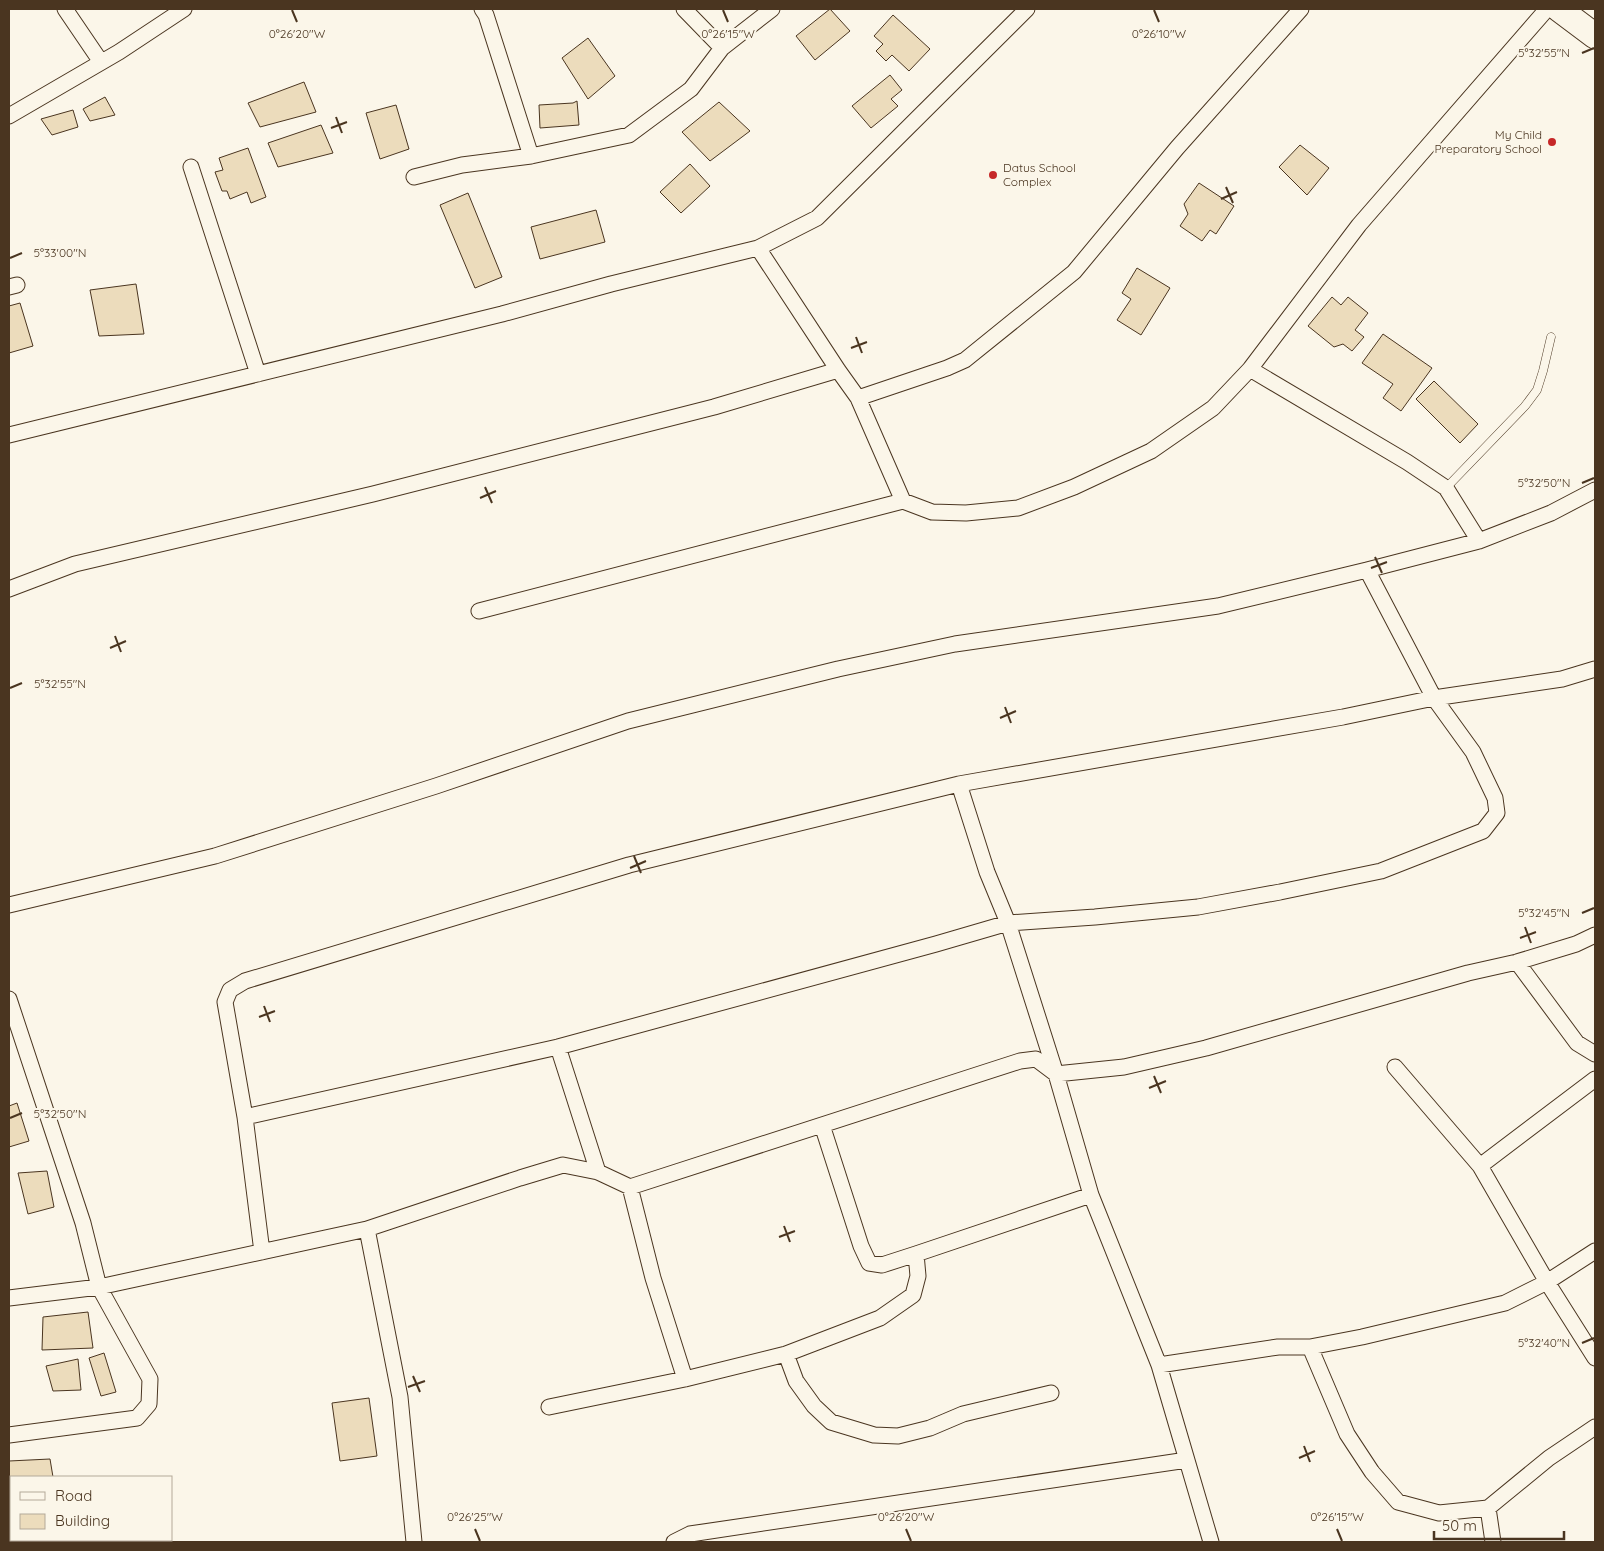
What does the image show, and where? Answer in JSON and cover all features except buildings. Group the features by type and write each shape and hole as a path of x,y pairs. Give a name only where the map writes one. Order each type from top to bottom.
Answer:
{"main road":[{"path":"1559,9 1595,36"}],"street":[{"path":"65,9 101,62"},
{"path":"9,116 101,62 184,9"},
{"path":"482,9 486,15 531,156"},
{"path":"684,9 722,48"},
{"path":"414,177 462,165 531,156 629,135 691,89 722,48 772,9"},
{"path":"9,435 502,314 611,284 758,248 817,218 1027,9"},
{"path":"858,398 947,368 965,360 1074,272 1177,148 1301,9"},
{"path":"478,611 903,501 932,512 966,513 1018,508 1058,493 1151,451 1213,408 1250,369 1359,225 1547,9"},
{"path":"191,168 258,374"},
{"path":"758,248 858,398 903,501"},
{"path":"1250,369 1407,462 1446,488 1479,540"},
{"path":"9,589 75,564 373,494 714,406 838,370"},
{"path":"9,905 215,856 436,786 638,718 838,669 955,644 1218,606 1368,570 1479,540 1551,513 1595,490"},
{"path":"245,1116 558,1047 936,944 1008,922 1095,917 1198,907 1280,892 1381,871 1483,831 1497,813 1495,798 1473,752 1434,698 1368,570"},
{"path":"262,1252 245,1116 225,1002 230,990 245,981 628,865 959,784 1343,717 1434,698 1562,680 1595,668"},
{"path":"959,784 987,872 1008,922 1056,1074 1091,1195 1159,1365 1212,1542"},
{"path":"9,1298 99,1287 367,1229 564,1165 598,1172 630,1187 1020,1060 1036,1059 1056,1074 1124,1067 1197,1050 1468,973 1517,962 1576,944 1595,935"},
{"path":"1517,962 1577,1043 1595,1054"},
{"path":"9,999 13,1026 83,1223 99,1287 150,1379 149,1404 137,1418 9,1435"},
{"path":"558,1047 598,1172"},
{"path":"1395,1066 1480,1166 1547,1282 1595,1358"},
{"path":"1480,1166 1595,1079"},
{"path":"822,1125 861,1246 869,1263 882,1265 1091,1195"},
{"path":"630,1187 653,1278 685,1379"},
{"path":"367,1229 400,1397 414,1542"},
{"path":"1159,1365 1278,1346 1310,1347 1371,1335 1505,1303 1547,1282 1595,1251"},
{"path":"549,1407 685,1379 786,1354 880,1318 913,1295 918,1276 916,1254"},
{"path":"1310,1347 1347,1434 1372,1472 1398,1502 1439,1513 1488,1508 1549,1458 1595,1427"},
{"path":"786,1354 796,1381 814,1406 832,1422 874,1434 898,1436 930,1428 963,1414 1051,1393"},
{"path":"674,1542 690,1534 1187,1460"},
{"path":"1488,1508 1493,1542"}],"lane":[{"path":"1446,488 1525,406 1536,390 1543,371 1551,337"}],"place":[{"name":"My Child Preparatory School","path":"1552,142"},
{"name":"Datus School Complex","path":"993,175"}]}
